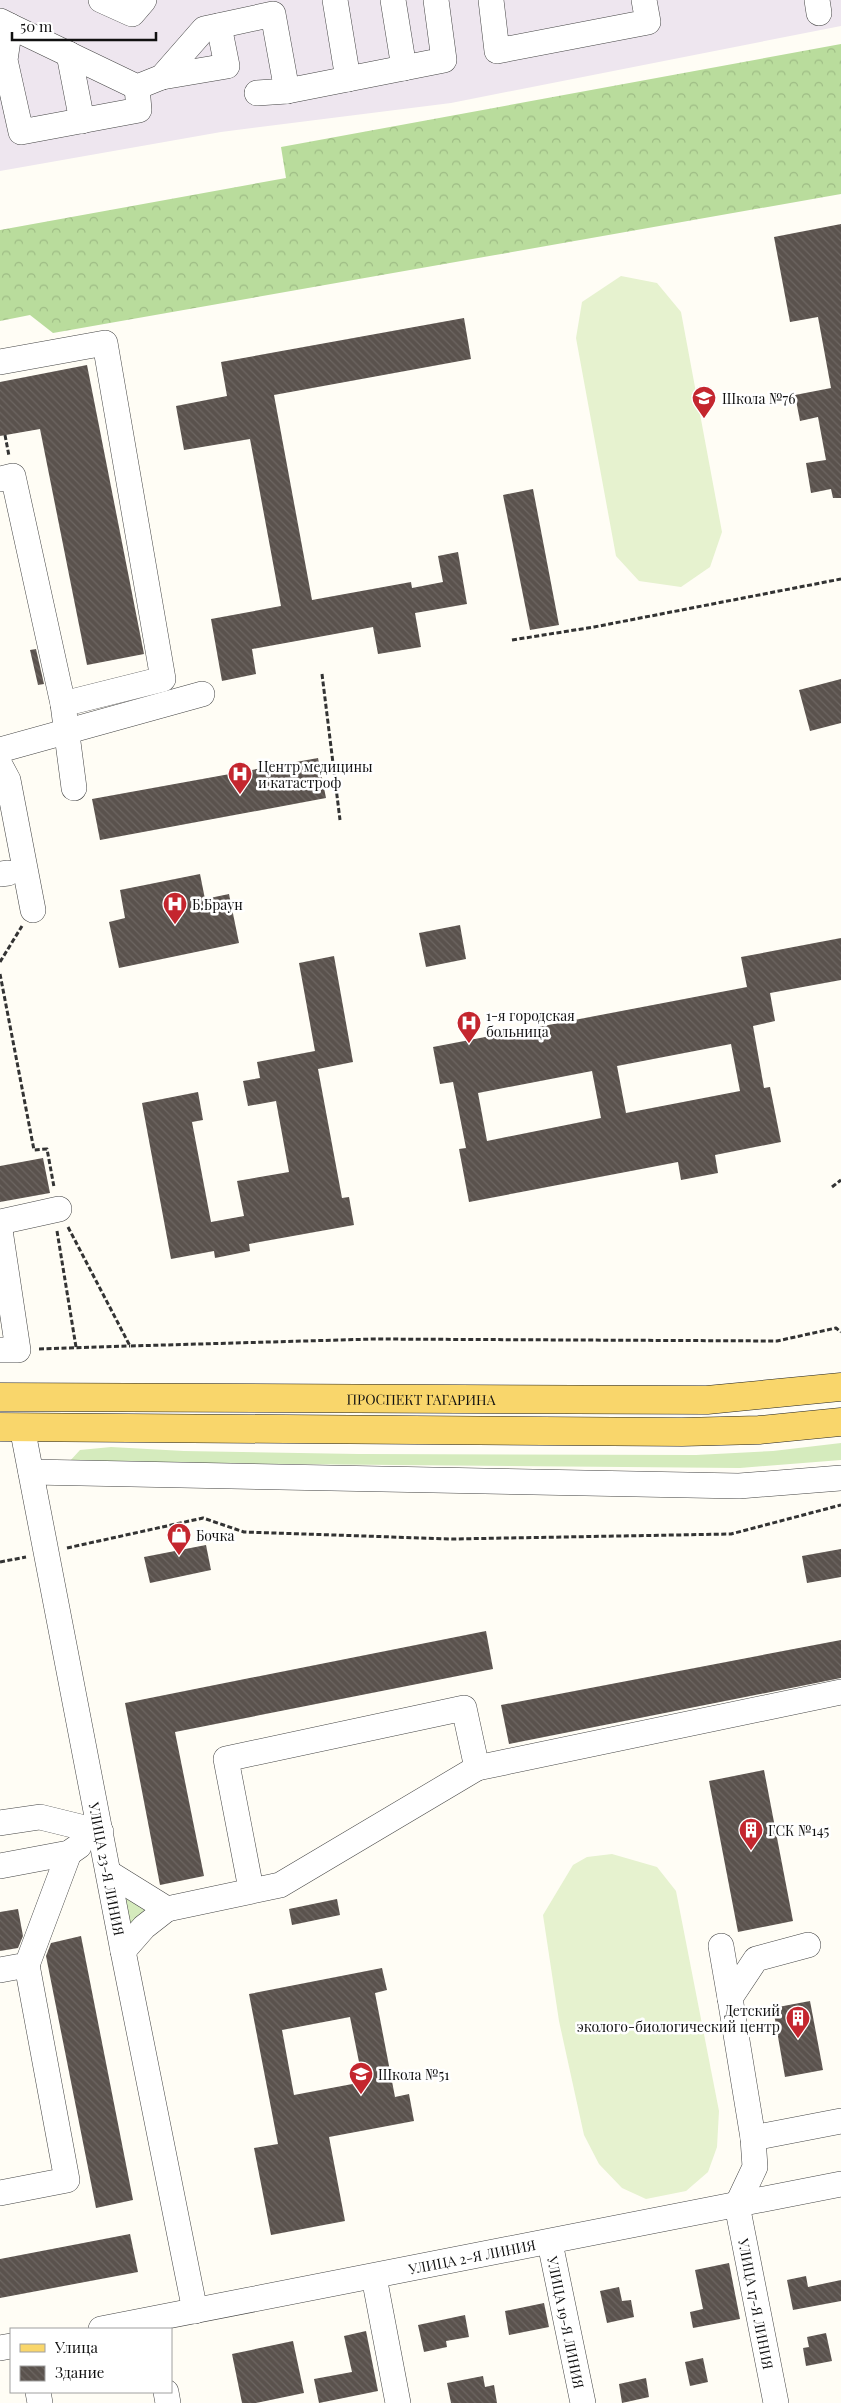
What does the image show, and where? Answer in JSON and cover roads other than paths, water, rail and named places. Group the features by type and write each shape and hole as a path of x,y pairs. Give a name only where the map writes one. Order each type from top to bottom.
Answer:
{"main road":[{"name":"ПРОСПЕКТ ГАГАРИНА","path":"0,1397 708,1400 841,1387"},
{"path":"11,1427 682,1432 758,1430 841,1422"}],"street":[{"path":"101,0 132,14 144,0"},
{"path":"335,0 348,79"},
{"path":"393,0 404,68"},
{"path":"257,93 286,91 444,60 436,0"},
{"path":"492,0 497,51 648,22 644,0"},
{"path":"162,77 204,29 219,26 272,7 286,91"},
{"path":"137,87 138,110 21,132 3,60 5,24 137,87 162,77 227,66 219,26"},
{"path":"69,54 82,120"},
{"path":"0,362 105,343 107,353 163,679 63,704"},
{"path":"0,479 13,476 63,704 74,788"},
{"path":"0,750 202,694"},
{"path":"0,765 8,780 33,910"},
{"path":"0,1222 58,1209"},
{"path":"0,1230 9,1350"},
{"name":"УЛИЦА 23-Я ЛИНИЯ","path":"11,1427 31,1472 109,1873 122,1951 195,2311"},
{"path":"31,1472 739,1486 841,1478"},
{"path":"122,1951 144,1927 167,1909 280,1884 477,1768 841,1692"},
{"path":"251,1889 226,1759 464,1708 477,1768"},
{"path":"0,1823 40,1818 101,1832"},
{"path":"0,1866 69,1853 101,1832"},
{"path":"0,2193 67,2180 27,1965 69,1853"},
{"path":"109,1873 167,1909"},
{"path":"730,1998 756,1958 808,1945"},
{"path":"721,1946 753,2138 755,2167 737,2205"},
{"path":"0,1970 27,1965"},
{"path":"753,2138 841,2121"},
{"name":"УЛИЦА 2-Я ЛИНИЯ","path":"112,2328 841,2184"},
{"name":"УЛИЦА 17-Я ЛИНИЯ","path":"737,2205 776,2403"},
{"name":"УЛИЦА 19-Я ЛИНИЯ","path":"550,2242 583,2403"},
{"path":"374,2277 398,2403"}],"place":[{"name":"Школа №76","path":"704,419"},
{"name":"Центр медицины и катастроф","path":"240,795"},
{"name":"Б.Браун","path":"175,925"},
{"name":"1-я городская больница","path":"469,1044"},
{"name":"Бочка","path":"179,1556"},
{"name":"ГСК №145","path":"751,1851"},
{"name":"Детский эколого-биологический центр","path":"798,2039"},
{"name":"Школа №51","path":"361,2095"}]}
